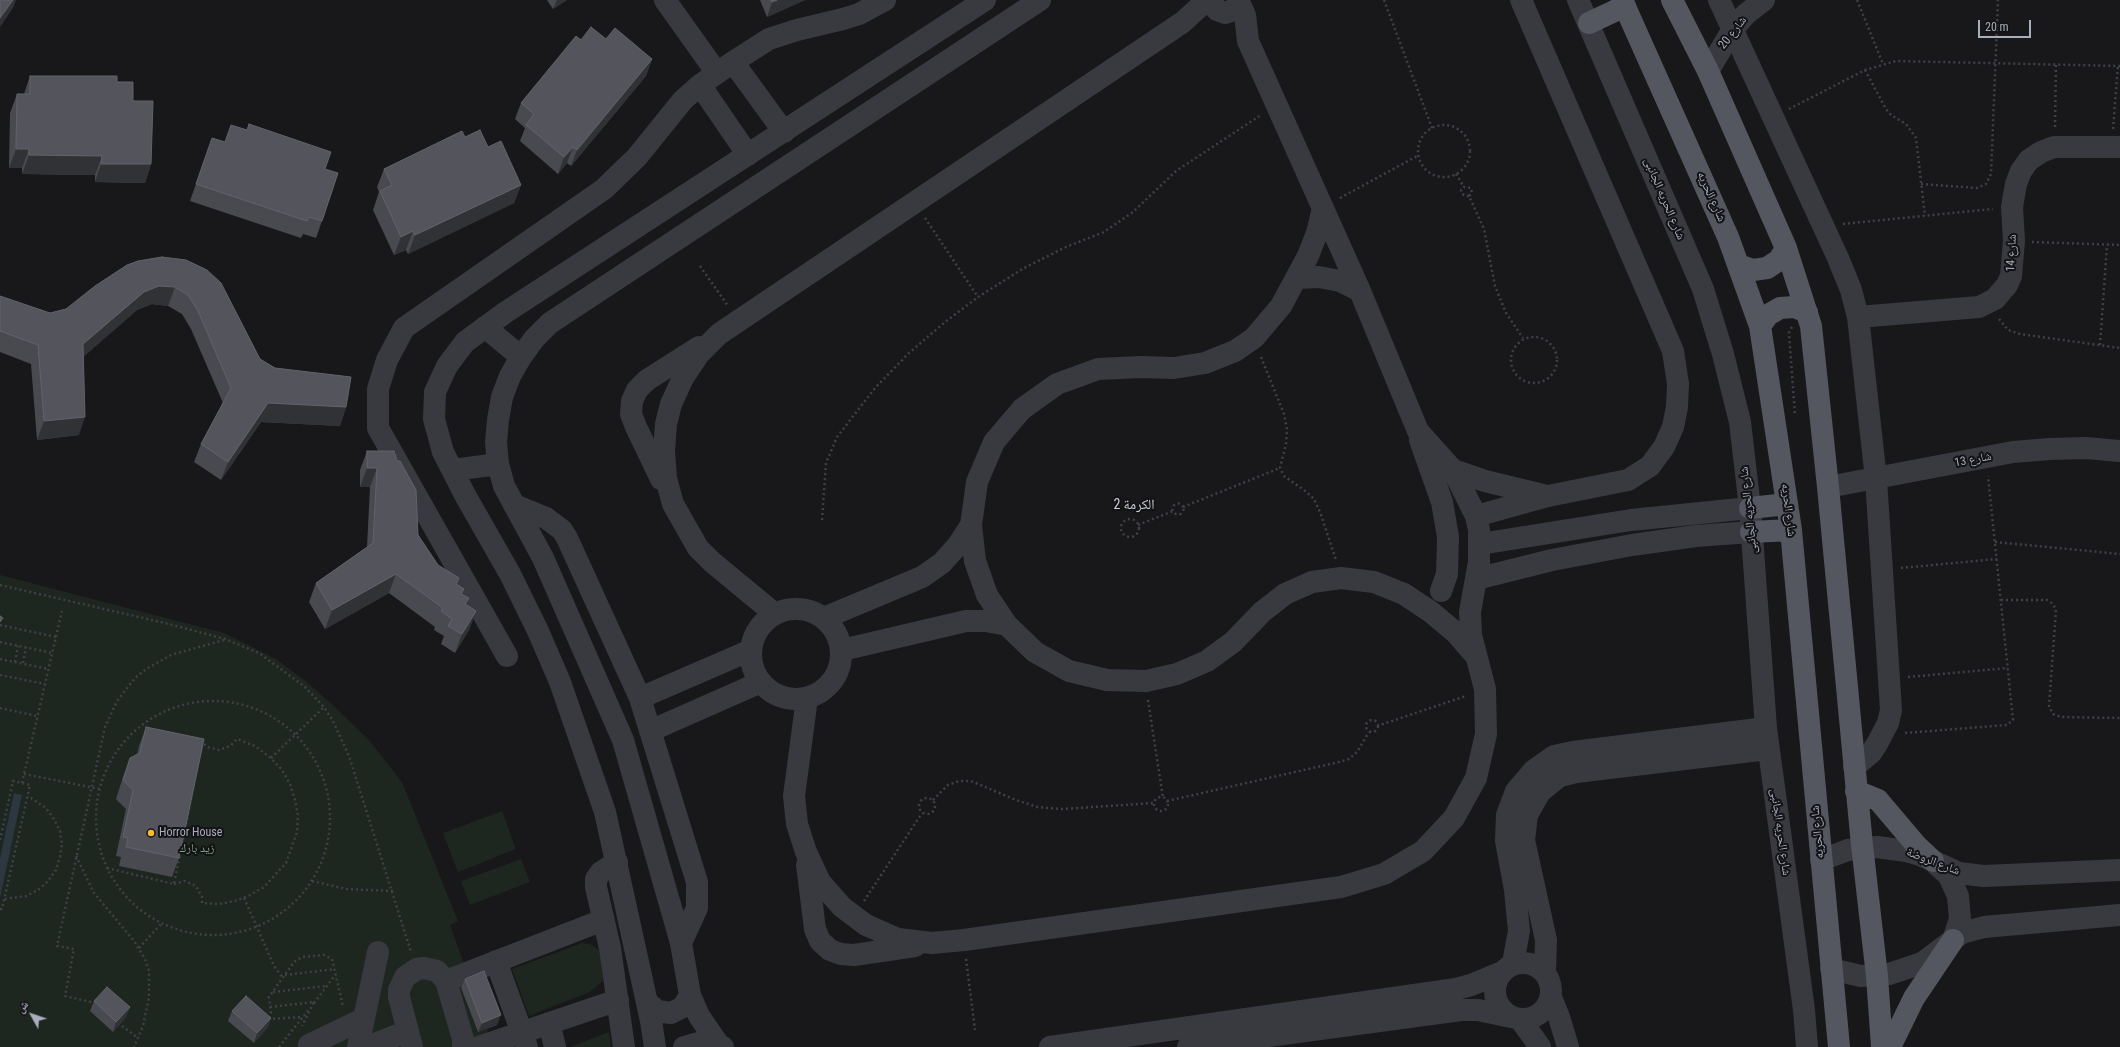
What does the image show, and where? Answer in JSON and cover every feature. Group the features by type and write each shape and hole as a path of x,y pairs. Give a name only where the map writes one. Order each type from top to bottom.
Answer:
{"main road":[{"path":"1672,0 1708,71 1786,248 1807,312 1810,326 1828,487 1856,791 1877,976 1882,1047"},
{"path":"1589,23 1623,3"},
{"name":"شارع الحريه","path":"1623,3 1739,265 1760,326 1791,530 1839,1047"},
{"path":"1739,265 1753,270 1767,268 1779,260 1786,248"},
{"path":"1760,326 1768,315 1780,308 1794,307 1807,312"},
{"path":"1750,508 1787,504"},
{"path":"1752,532 1791,530"},
{"path":"1856,791 1878,800 1917,846 1933,861"},
{"path":"1890,1047 1914,998 1953,940"}],"street":[{"path":"665,0 717,74 784,132"},
{"path":"507,656 378,428 378,389 387,360 404,328 604,189 621,174 683,100 717,74 776,36 859,14 885,0"},
{"path":"655,1047 647,1002 605,812 560,682 510,574 443,452 434,419 435,392 447,366 466,342 485,327 985,0"},
{"path":"721,1046 702,1020 690,995 681,943 622,740 543,558 504,486 498,464 496,442 502,398 510,376 520,357 540,334 569,310 1040,0"},
{"path":"1476,516 1548,496 1628,480 1650,466 1664,447 1673,427 1678,384 1673,351 1521,0"},
{"name":"شارع الحريه الجانبى","path":"1578,0 1703,289 1723,354 1740,422 1750,508 1768,749 1804,1010 1807,1047"},
{"path":"1719,0 1823,226 1851,290 1858,317 1876,479 1891,710 1883,734 1871,753 1854,767"},
{"name":"شارع 20","path":"1708,71 1733,30 1746,14 1764,0"},
{"path":"774,614 712,562 698,548 673,504 636,427 631,414 632,402 637,390 647,380 738,322 1183,22 1223,4 1245,15 1248,41 1360,290 1418,431 1442,502 1448,537 1449,555 1447,574 1440,591"},
{"path":"717,74 748,155"},
{"name":"شارع 14","path":"1858,317 1978,307 1995,299 2007,284 2011,276 2014,241 2012,207 2016,184 2021,171 2029,160 2041,152 2054,147 2116,147"},
{"path":"1323,208 1310,250 1281,306 1254,338 1235,351 1205,363 1174,368 1141,366 1098,369 1057,384 1022,409 994,442 977,482 971,525 975,561 987,595 1007,625 1035,652 1069,671 1107,680 1146,681 1177,674 1207,661 1233,642 1262,612 1285,594 1312,582 1342,578 1374,582 1404,594 1431,612 1456,633 1477,658"},
{"path":"1296,278 1326,278 1340,281 1360,290"},
{"path":"485,327 520,357"},
{"path":"673,504 666,478 664,451 668,414 683,378 699,354 719,334"},
{"path":"647,380 668,414"},
{"path":"636,427 668,414"},
{"path":"806,852 815,929 820,941 830,950 841,954 854,955 1341,887 1384,874 1423,851 1454,818 1476,778 1486,734 1486,689 1471,636 1470,612 1480,544 1476,516 1453,470 1418,431"},
{"name":"شارع 13","path":"1828,487 2013,452 2086,448 2120,451"},
{"path":"453,470 498,464"},
{"path":"1453,470 1516,490 1548,496"},
{"path":"1442,502 1465,495"},
{"path":"514,505 555,523 567,538 640,698 698,890 697,908 681,943"},
{"path":"1480,544 1631,520 1750,508"},
{"path":"824,618 922,577 942,563 958,545 971,525"},
{"path":"1565,530 1569,557"},
{"path":"1404,594 1440,591 1474,584 1569,557 1632,545 1696,536 1752,532"},
{"path":"800,608 813,612 824,618 833,627 839,638 842,650 841,663 836,675 829,685 819,693 807,698 790,699 774,693 761,682 752,661 751,650 758,629 774,614 787,610 800,608"},
{"path":"842,650 966,621 986,621 1007,625"},
{"path":"640,698 751,650"},
{"path":"650,731 761,682"},
{"path":"807,698 794,796 797,824 806,852 820,882 854,916 898,939 932,943"},
{"path":"1188,1047 1461,1010 1478,1010 1516,1018 1529,1018 1543,1011 1551,997 1552,988 1545,972 1546,940 1524,840 1527,815 1540,792 1560,776 1574,762 1766,728"},
{"path":"1540,1047 1516,1018 1500,1008 1496,1001 1494,987 1507,968 1518,932 1515,890 1506,841 1506,815 1516,791 1533,771 1554,756 1574,762 1768,749"},
{"name":"شارع الروضة","path":"1821,860 1834,854 1862,848 1892,848 1906,851 1933,861 1959,874 1984,876 2120,870"},
{"path":"1933,861 1949,876 1958,896 1960,919 1953,940"},
{"path":"617,862 604,868 596,879 596,887 618,1000 624,1047"},
{"path":"1831,969 1846,973 1877,976 1911,968 1932,956 1962,933 1984,927 2120,915"},
{"path":"815,929 854,916"},
{"path":"854,916 854,955"},
{"path":"446,981 603,920"},
{"path":"358,1047 355,1023 378,952"},
{"path":"496,961 524,1040"},
{"path":"1050,1047 1456,989 1478,982 1507,968 1525,962 1536,965 1545,972"},
{"path":"368,1047 410,1039 399,997 399,990 405,977 416,969 430,969 437,972 446,981 463,1047"},
{"path":"647,1002 657,1011 671,1013 683,1007 690,995"},
{"path":"1551,997 1568,1047"},
{"path":"479,1047 524,1040 548,1023 618,1000"},
{"path":"1371,1000 1375,1021"},
{"path":"305,1037 355,1023"},
{"path":"548,1023 555,1047"},
{"path":"684,1047 698,1043 721,1046"}],"path":[{"path":"1384,0 1432,128"},
{"path":"1856,0 1883,64"},
{"path":"1921,184 1977,188 1986,184 1991,174 1998,0"},
{"path":"1773,118 1865,70 1896,61 2119,65 2116,147"},
{"path":"2054,147 2056,64"},
{"path":"1865,70 1886,109 1891,115 1906,124 1916,138 1924,216"},
{"path":"822,520 826,463 837,437 875,388 909,354 945,322 978,297 1024,268 1066,247 1104,232 1134,212 1176,171 1276,105"},
{"path":"1450,126 1465,136 1469,144 1468,161 1463,169 1456,174 1446,177 1437,176 1428,172 1422,164 1418,155 1421,139 1432,128 1450,126"},
{"path":"1323,208 1418,155"},
{"path":"1456,174 1464,187"},
{"path":"1464,187 1471,188 1472,192 1470,196 1484,229 1495,286 1506,313 1523,338"},
{"path":"1464,187 1461,190 1462,194 1470,196"},
{"path":"914,203 978,297"},
{"path":"1823,226 2012,207"},
{"path":"2014,241 2120,245"},
{"path":"2100,345 2107,245"},
{"path":"700,266 738,322"},
{"path":"1995,299 1999,319 2008,330 2020,334 2120,348"},
{"path":"1533,336 1542,338 1553,347 1557,361 1555,370 1548,378 1539,382 1529,383 1520,379 1514,372 1510,363 1511,353 1515,345 1523,338 1533,336"},
{"path":"1254,338 1284,414 1287,429 1286,444 1280,468 1284,476 1314,499 1320,512 1342,578"},
{"path":"1883,734 2007,725 2013,720 1986,458"},
{"path":"1183,507 1280,468"},
{"path":"1138,525 1173,511 1173,508 1178,504 1183,507"},
{"path":"1173,511 1174,513 1180,514 1184,510 1183,507"},
{"path":"1131,519 1138,525 1138,529 1133,536 1124,535 1121,531 1123,522 1127,520 1131,519"},
{"path":"1995,542 2120,554"},
{"path":"1882,570 1997,559"},
{"path":"0,585 169,624 225,639 259,653 275,663 304,686 324,707 333,721 349,756 393,891 416,969"},
{"path":"2001,600 2047,600 2053,604 2056,610 2049,706 2053,714 2061,717 2120,718"},
{"path":"22,783 62,611"},
{"path":"0,625 56,637"},
{"path":"91,1002 65,996 74,949 57,946 105,727 117,701 130,684 146,669 171,654 225,639"},
{"path":"0,642 52,653"},
{"path":"15,662 18,646"},
{"path":"23,664 26,647"},
{"path":"0,659 48,669"},
{"path":"1889,679 2008,668"},
{"path":"0,675 45,684"},
{"path":"1146,681 1164,798 1167,801"},
{"path":"1167,801 1348,759 1357,752 1369,732 1373,732 1378,726 1486,689"},
{"path":"214,701 236,703 257,709 276,719 295,734 311,754 323,778 330,804 328,838 324,858 312,881 298,900 281,914 256,927 222,935 201,935 181,931 161,924 144,914 129,901 116,885 107,868 100,849 96,829 96,809 100,789 108,768 119,749 134,733 151,719 171,709 192,703 214,701"},
{"path":"271,758 324,707"},
{"path":"0,708 38,716"},
{"path":"1369,732 1366,726 1370,720 1374,720 1378,726"},
{"path":"174,884 203,738"},
{"path":"107,868 174,884 185,882 196,886 202,897 202,903 219,904 244,898 264,887 276,876 286,863 297,832 298,816 292,789 282,770 271,758 255,746 237,739 230,746 219,750 207,747 203,743"},
{"path":"24,774 100,789"},
{"path":"933,800 948,785 959,781 971,781 1037,807 1062,809 1154,803 1158,798 1164,798"},
{"path":"0,840 13,782 30,785 5,899 2,909 0,909"},
{"path":"5,899 26,896 38,890 48,881 56,870 60,858 62,844 60,831 54,819 46,808 28,796"},
{"path":"854,916 922,813 920,804 923,799 928,798 933,800"},
{"path":"922,813 927,815 932,813 935,804 933,800"},
{"path":"1154,803 1156,809 1163,811 1166,808 1167,801"},
{"path":"0,826 4,824"},
{"path":"76,855 94,893 139,948 147,965 150,984 143,1026 134,1047"},
{"path":"312,881 346,890 393,891"},
{"path":"244,898 276,969 284,976 335,969"},
{"path":"139,948 161,924"},
{"path":"964,940 976,1030"},
{"path":"264,1024 271,1014 269,997 294,962 302,957 327,956 333,961 336,974 355,1023"},
{"path":"279,1047 336,974"},
{"path":"273,992 327,986"},
{"path":"270,1007 314,1002"},
{"path":"305,1037 307,1017 314,1002"},
{"path":"268,1019 307,1017"},
{"path":"122,1026 138,1038"}],"green space":[{"name":"زيد بارك","path":"0,575 224,633 276,659 307,682 336,708 369,740 402,782 458,921 450,925 467,972 458,981 478,1032 487,1029 494,1047 0,1047"},
{"path":"502,811 516,849 458,872 443,833"},
{"path":"521,859 530,882 470,905 461,881"},
{"path":"582,943 590,944 598,949 603,955 606,972 603,981 590,992 529,1016 512,969"},
{"path":"609,1032 611,1047 570,1047"}],"shaded area":[{"path":"14,793 22,795 0,898 0,858"}],"building":[{"path":"0,0 13,0 0,18"},
{"path":"591,27 606,39 615,28 652,59 577,150 573,147 564,157 526,125 534,114 521,103 576,36 581,40"},
{"path":"30,76 117,76 117,82 133,82 133,101 153,101 151,164 101,164 102,156 29,155 29,149 16,149 17,94 30,94"},
{"path":"249,124 331,152 325,169 338,173 322,221 309,217 307,221 196,184 212,138 225,142 231,125 247,130"},
{"path":"480,130 488,147 501,141 521,185 415,235 413,231 401,237 380,191 392,185 384,169 462,131 465,137"},
{"path":"162,257 186,260 207,270 221,283 260,359 275,368 351,377 346,407 268,403 228,462 201,444 231,388 198,311 188,295 175,287 159,286 144,292 83,344 85,417 44,421 38,345 0,331 0,296 50,313 66,309 95,286 127,265 138,261"},
{"path":"367,451 394,451 397,461 400,461 416,490 418,535 438,565 459,578 456,584 464,589 461,594 469,598 465,604 476,611 462,634 448,626 452,619 441,611 443,608 396,574 332,610 316,583 373,543 377,468 367,468"},
{"name":"Horror House","path":"146,727 204,739 179,858 126,847 128,838 123,837 133,790 123,780 130,758 140,753"},
{"path":"484,971 501,1015 482,1023 465,979"},
{"path":"107,987 130,1007 116,1022 94,1001"},
{"path":"246,996 271,1018 257,1033 232,1011"}],"place":[{"name":"Horror House","path":"151,833"}],"district":[{"name":"الكرمة 2","path":"1134,505"}]}
